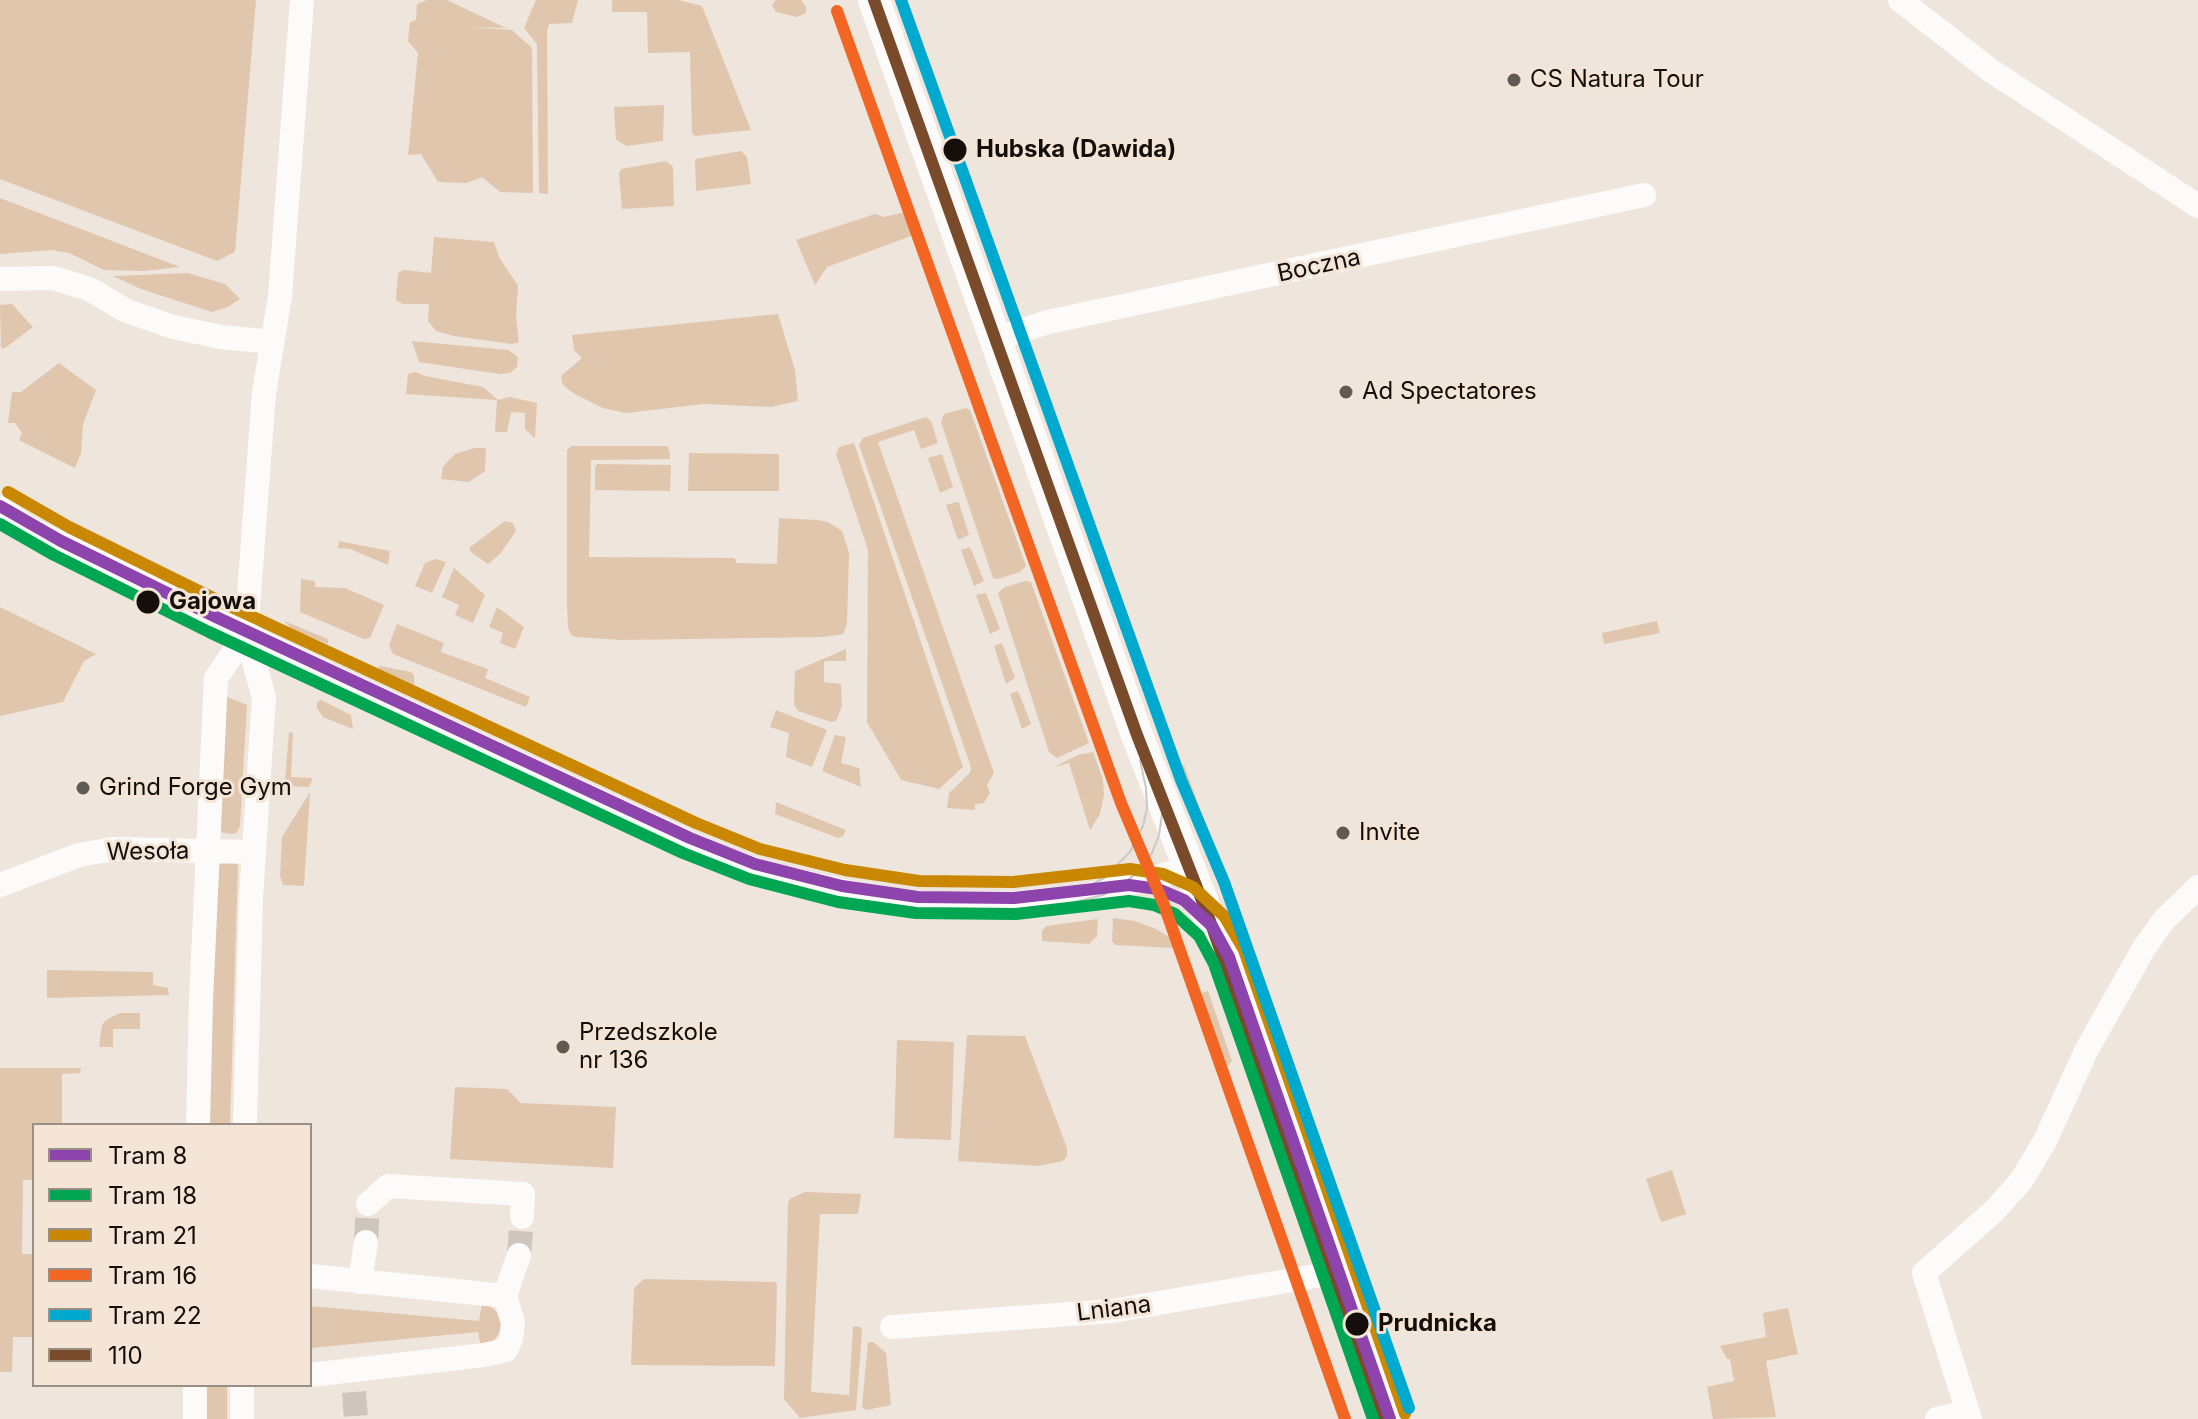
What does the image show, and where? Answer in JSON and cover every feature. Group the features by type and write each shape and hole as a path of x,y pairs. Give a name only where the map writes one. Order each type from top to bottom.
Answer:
{"street":[{"path":"245,1123 253,852 264,697 246,634 264,393 280,296 302,0"},
{"path":"874,0 1385,1419"},
{"path":"1900,0 1990,70 2198,206"},
{"name":"Boczna","path":"995,339 1041,324 1644,195"},
{"path":"0,279 53,278 89,289 127,311 173,327 221,337 272,342"},
{"path":"0,508 27,527 246,634 720,857 771,875 876,898 921,903 1017,903 1085,896 1189,868"},
{"path":"0,524 27,527"},
{"path":"198,1123 216,678 246,634"},
{"name":"Wesoła","path":"0,885 79,855 113,849 253,852"},
{"path":"1937,1419 1969,1416 1924,1273 1994,1211 2021,1181 2051,1129 2086,1051 2144,948 2164,920 2198,887"},
{"path":"368,1204 388,1186 523,1194 522,1217"},
{"path":"360,1282 366,1242"},
{"path":"312,1375 352,1382 506,1350 513,1323 505,1296 519,1255"},
{"name":"Lniana","path":"892,1327 1112,1311 1334,1273"},
{"path":"312,1276 505,1296"},
{"path":"195,1387 195,1419"},
{"path":"242,1387 242,1419"}],"shaded area":[{"path":"0,0 256,0 235,252 217,261 0,179"},
{"path":"427,0 447,0 506,28 467,27 512,30 532,48 533,193 500,192 482,177 467,183 438,182 421,154 408,155 418,53 408,41 410,22 416,20 417,4"},
{"path":"536,0 578,0 572,23 549,24 547,31 548,194 539,193 537,44 524,28"},
{"path":"612,0 678,0 702,6 751,130 695,136 692,133 690,52 648,53 647,12 612,12"},
{"path":"776,0 801,0 806,13 797,17 776,12 772,5"},
{"path":"664,105 663,141 627,146 616,140 614,107"},
{"path":"741,151 747,157 751,184 696,191 695,159"},
{"path":"666,161 673,167 674,206 622,209 621,169"},
{"path":"0,198 180,267 144,271 104,270 69,253 52,250 0,254"},
{"path":"905,212 914,235 827,267 815,285 796,240 875,214 884,217"},
{"path":"434,237 494,242 499,257 518,286 516,316 519,342 512,344 436,331 428,321 429,304 403,304 396,300 398,273 404,270 431,273"},
{"path":"188,273 225,284 240,299 212,312 141,289 113,276"},
{"path":"12,304 33,327 1,348 0,305"},
{"path":"778,314 795,370 798,401 771,407 704,404 626,413 603,408 563,385 561,376 582,358 574,350 572,335"},
{"path":"412,341 508,350 518,357 517,367 510,373 500,374 419,362"},
{"path":"59,363 96,390 83,424 81,453 75,468 19,440 22,433 15,423 8,423 12,392 21,392"},
{"path":"416,372 483,387 498,400 510,397 537,403 535,438 525,429 525,413 511,412 507,432 495,432 497,400 406,394 408,374"},
{"path":"966,408 970,410 1026,566 1020,572 998,579 993,578 941,422 944,414"},
{"path":"926,417 931,421 938,443 921,449 914,430 878,442 994,773 987,785 990,793 984,803 975,804 975,810 947,808 949,793 969,774 970,764 859,445 863,438"},
{"path":"854,443 963,767 939,789 901,780 867,722 868,550 836,454 839,447"},
{"path":"572,446 667,446 670,452 670,459 591,460 589,557 735,558 736,563 777,564 779,518 828,522 842,531 849,553 847,624 843,634 823,637 622,640 571,635 567,603 567,450"},
{"path":"486,448 485,471 469,482 441,479 443,467 455,454"},
{"path":"689,453 779,454 779,491 688,491"},
{"path":"942,454 953,487 940,493 928,458"},
{"path":"597,464 671,465 670,491 595,490"},
{"path":"959,503 969,535 958,540 946,505"},
{"path":"505,521 513,523 516,531 500,554 488,564 469,548"},
{"path":"339,541 390,551 388,565 350,549 338,548"},
{"path":"970,547 984,581 974,586 961,550"},
{"path":"435,559 446,562 432,593 415,586 425,563"},
{"path":"454,568 485,595 473,623 455,615 459,605 442,597"},
{"path":"301,579 315,581 315,587 345,588 384,605 370,638 364,639 300,612"},
{"path":"1031,582 1089,743 1057,758 1049,752 998,593 1003,588"},
{"path":"986,593 1000,629 990,634 976,595"},
{"path":"0,607 96,654 84,661 63,702 0,716"},
{"path":"497,607 524,627 515,649 500,643 503,633 489,627"},
{"path":"284,621 328,639 328,644 294,631"},
{"path":"1657,621 1660,633 1604,644 1602,633"},
{"path":"397,624 444,643 441,652 488,669 485,678 530,697 526,707 393,654 389,645"},
{"path":"1002,643 1015,678 1006,684 994,646"},
{"path":"846,649 846,661 824,661 824,682 841,684 842,706 836,721 798,711 794,704 795,671"},
{"path":"380,666 411,672 414,686 377,669"},
{"path":"1018,691 1031,724 1022,729 1010,694"},
{"path":"227,697 247,705 240,826 236,833 231,834 223,833 220,828"},
{"path":"321,700 351,715 353,729 323,717 317,708 317,702"},
{"path":"776,710 827,730 812,767 786,757 789,733 770,727"},
{"path":"289,732 293,733 291,777 313,778 309,787 288,786 285,782"},
{"path":"835,735 846,737 841,763 859,768 861,787 822,771"},
{"path":"1093,752 1103,780 1104,795 1100,814 1090,830 1069,763 1054,767 1078,755"},
{"path":"1184,765 1214,847 1208,849 1176,771"},
{"path":"310,792 304,886 283,885 280,876 282,837"},
{"path":"776,802 846,830 838,838 775,814"},
{"path":"236,861 238,865 230,1123 207,1123 217,863"},
{"path":"1113,918 1154,928 1171,938 1174,948 1115,945 1112,941"},
{"path":"1098,919 1097,936 1089,944 1042,941 1042,931 1046,926"},
{"path":"47,970 153,972 153,985 168,988 169,995 47,998"},
{"path":"1208,991 1232,1061 1223,1071 1197,995"},
{"path":"120,1013 140,1013 140,1029 113,1029 113,1047 99,1047 102,1025"},
{"path":"967,1035 1025,1036 1067,1148 1063,1161 1039,1166 958,1161"},
{"path":"897,1040 954,1042 951,1140 894,1138"},
{"path":"0,1068 81,1068 80,1073 62,1074 62,1123 32,1123 32,1180 23,1180 22,1254 32,1254 32,1337 13,1337 12,1372 0,1372"},
{"path":"455,1087 507,1089 521,1103 616,1107 613,1168 450,1159"},
{"path":"1672,1170 1686,1214 1661,1222 1646,1179"},
{"path":"805,1192 861,1194 858,1214 820,1214 811,1392 849,1395 853,1326 861,1327 862,1332 856,1410 800,1418 784,1399 788,1203"},
{"path":"644,1279 775,1282 775,1366 631,1365 634,1288"},
{"path":"482,1304 490,1306 499,1314 502,1329 493,1342 481,1347 478,1332 312,1348 312,1306 479,1321"},
{"path":"1788,1308 1798,1354 1766,1361 1776,1417 1713,1419 1707,1387 1734,1381 1730,1359 1720,1346 1766,1337 1763,1313"},
{"path":"868,1342 873,1342 886,1353 891,1405 866,1410 862,1407"},
{"path":"205,1387 227,1387 227,1419 205,1419"}],"tunnel":[{"path":"366,1242 368,1204"},
{"path":"519,1255 522,1217"},
{"path":"354,1392 356,1419"}],"tram line":[{"name":"22","path":"901,0 1181,780 1224,882 1409,1408"},
{"name":"16","path":"837,11 1121,803 1164,905 1345,1419"},
{"name":"21","path":"8,492 69,527 223,603 696,823 760,849 845,870 919,881 1013,882 1130,869 1163,874 1193,887 1224,916 1244,950 1405,1414"},
{"name":"8","path":"0,506 61,541 216,617 690,838 755,864 842,886 918,897 1014,898 1129,885 1158,889 1184,900 1212,926 1229,957 1390,1419"},
{"name":"18","path":"0,524 54,555 209,632 683,853 749,879 838,902 916,913 1016,914 1129,901 1154,905 1175,914 1199,936 1214,964 1373,1419"},
{"path":"1059,893 1087,887 1104,878 1130,852 1143,826 1147,808 1140,760"},
{"path":"1075,902 1103,895 1121,886 1152,853 1159,835 1163,807 1156,769"}],"transit line":[{"name":"110","path":"874,0 1137,735 1210,921 1385,1419"}],"place":[{"name":"CS Natura Tour","path":"1514,80"},
{"name":"Hubska (Dawida)","path":"955,150"},
{"name":"Ad Spectatores","path":"1346,392"},
{"name":"Gajowa","path":"148,602"},
{"name":"Grind Forge Gym","path":"83,788"},
{"name":"Invite","path":"1343,833"},
{"name":"Przedszkole nr 136","path":"563,1047"},
{"name":"Prudnicka","path":"1357,1324"}]}
